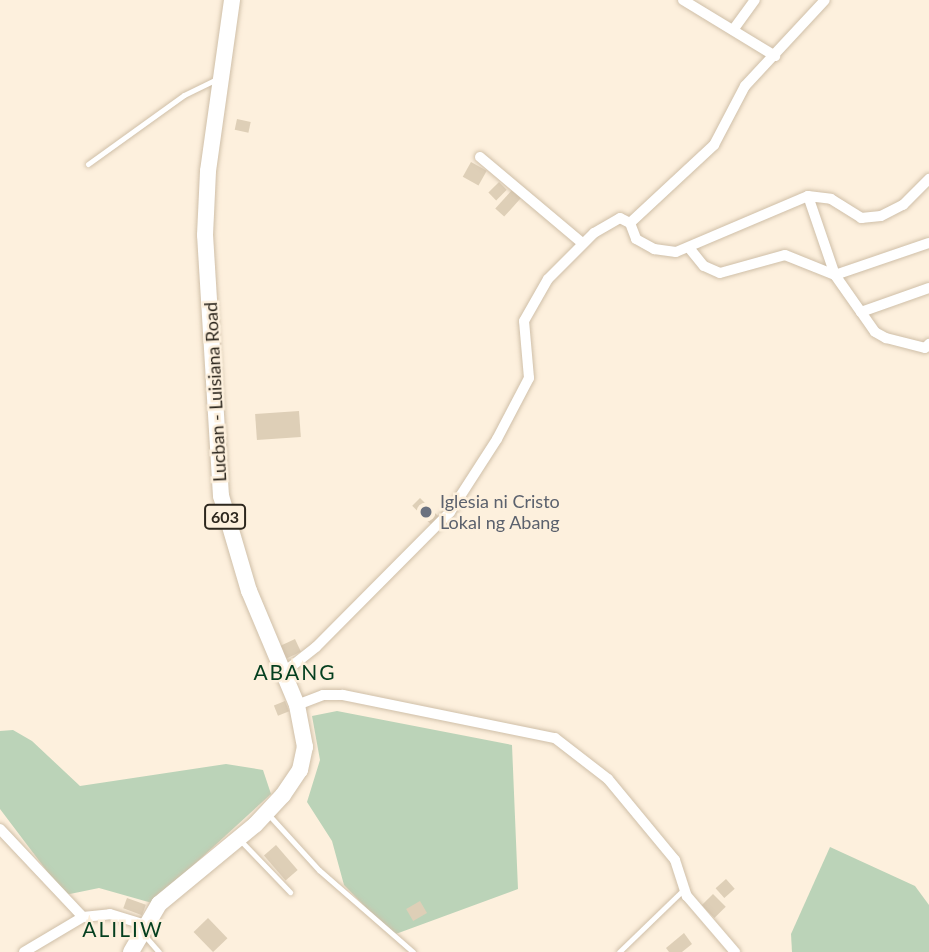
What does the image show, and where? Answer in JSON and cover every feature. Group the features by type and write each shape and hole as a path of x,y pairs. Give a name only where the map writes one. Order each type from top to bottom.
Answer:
{"main road":[{"name":"Lucban - Luisiana Road","path":"131,952 142,927 159,904 267,812 300,770 305,747 297,705 231,541 221,496 205,235 208,171 232,0"}],"street":[{"path":"683,0 775,56"},
{"path":"733,30 755,0"},
{"path":"630,223 714,145 745,86 825,0"},
{"path":"480,157 582,243"},
{"path":"283,673 316,647 450,512 497,439 529,378 524,321 548,279 582,243 620,218 630,223 636,239 654,249 690,249 808,196 831,199 860,218 881,216 903,205 929,179"},
{"path":"808,196 835,275 875,332 886,338 925,348 929,344"},
{"path":"690,249 704,266 720,273 785,255 835,275 929,243"},
{"path":"861,312 929,288"},
{"path":"297,705 323,695 344,695 555,738 608,779 675,860 684,889 735,952"},
{"path":"0,829 83,917"},
{"path":"24,952 83,917 110,914 142,927"}],"lane":[{"path":"88,164 174,101 222,77"},
{"path":"267,812 319,870 413,952"},
{"path":"239,838 290,892"},
{"path":"619,952 684,889"},
{"path":"142,927 159,952"}],"green space":[{"path":"337,711 512,745 518,889 393,935 344,885 332,841 307,802 320,760 312,716"},
{"path":"13,730 32,741 80,786 226,764 263,770 271,794 152,903 99,888 65,895 0,809 0,731"},
{"path":"830,847 915,886 929,905 929,952 792,952 791,934"}],"building":[{"path":"237,119 251,122 248,133 235,130"},
{"path":"471,162 487,171 479,186 463,177"},
{"path":"499,182 507,190 496,200 488,193"},
{"path":"512,190 521,198 504,217 495,209"},
{"path":"299,411 301,437 257,440 255,414"},
{"name":"Iglesia ni Cristo Lokal ng Abang","path":"420,498 440,518 432,526 412,506"},
{"path":"295,639 301,652 283,660 277,647"},
{"path":"285,701 289,711 278,716 274,705"},
{"path":"276,845 298,870 286,880 264,855"},
{"path":"726,879 735,889 724,898 716,888"},
{"path":"713,894 726,907 714,918 702,905"},
{"path":"127,898 146,905 142,915 123,908"},
{"path":"420,901 427,913 413,921 406,909"},
{"path":"208,918 227,938 213,952 194,932"},
{"path":"684,933 692,944 682,952 669,952 666,948"}],"place":[{"name":"Iglesia ni Cristo Lokal ng Abang","path":"426,512"}],"district":[{"name":"ABANG","path":"295,672"},
{"name":"ALILIW","path":"123,929"}]}
